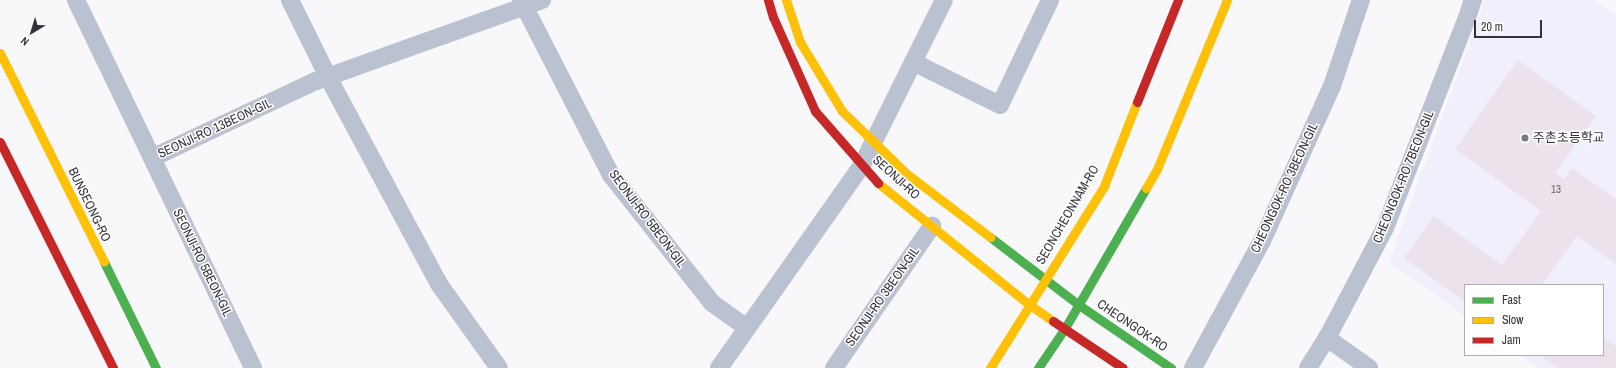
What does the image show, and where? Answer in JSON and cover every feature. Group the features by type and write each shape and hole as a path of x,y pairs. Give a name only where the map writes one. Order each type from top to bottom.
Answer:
{"main road":[{"name":"SEONJI-RO","path":"768,0 773,17 815,110 874,180 1030,305 1065,328"},
{"name":"SEONJI-RO","path":"786,0 800,42 842,111 906,173 1079,305"},
{"name":"SEONCHEONNAM-RO","path":"990,368 1104,186 1178,0"},
{"path":"1038,368 1079,305 1157,169 1227,0"},
{"name":"BUNSEONG-RO","path":"0,53 156,368"},
{"path":"0,142 114,368"},
{"name":"CHEONGOK-RO","path":"1079,305 1171,368"},
{"path":"1065,328 1123,368"}],"street":[{"name":"SEONJI-RO 13BEON-GIL","path":"76,0 152,158 328,77 523,3 542,0"},
{"path":"290,0 328,77 439,284 499,368"},
{"path":"719,368 862,165 944,0"},
{"path":"913,62 1000,105 1050,0"},
{"name":"CHEONGOK-RO 3BEON-GIL","path":"1193,368 1262,241 1332,86 1362,0"},
{"name":"CHEONGOK-RO 7BEON-GIL","path":"1308,368 1327,338 1385,228 1468,18 1473,0"},
{"name":"SEONJI-RO 5BEON-GIL","path":"523,3 611,175 712,303 747,328"},
{"name":"SEONJI-RO 5BEON-GIL","path":"152,158 253,368"},
{"name":"SEONJI-RO 3BEON-GIL","path":"834,368 932,226"},
{"path":"1327,338 1369,368"}],"shaded area":[{"name":"주촌초등학교","path":"1485,0 1595,0 1616,15 1616,368 1538,368 1521,356 1604,356 1604,284 1464,284 1464,315 1389,262"}],"building":[{"path":"1518,60 1596,116 1555,173 1564,179 1572,168 1616,199 1616,264 1577,236 1543,284 1464,284 1464,301 1404,258 1434,216 1502,265 1541,211 1455,149"},
{"path":"1604,338 1616,346 1616,368 1558,368 1541,356 1604,356"}],"traffic: fast":[{"path":"1038,368 1065,328 1146,188"},
{"path":"990,237 1079,305 1171,368"},
{"path":"104,262 156,368"}],"traffic: slow":[{"path":"786,0 800,42 842,111 906,173 990,237"},
{"path":"1146,188 1157,169 1227,0"},
{"path":"0,53 104,262"},
{"path":"990,368 1104,186 1137,102"},
{"path":"878,183 1030,305 1053,321"}],"traffic: jam":[{"path":"768,0 773,17 815,111 878,183"},
{"path":"1137,102 1178,0"},
{"path":"0,142 113,368"},
{"path":"1053,321 1123,368"}],"place":[{"name":"주촌초등학교","path":"1525,138"}]}
